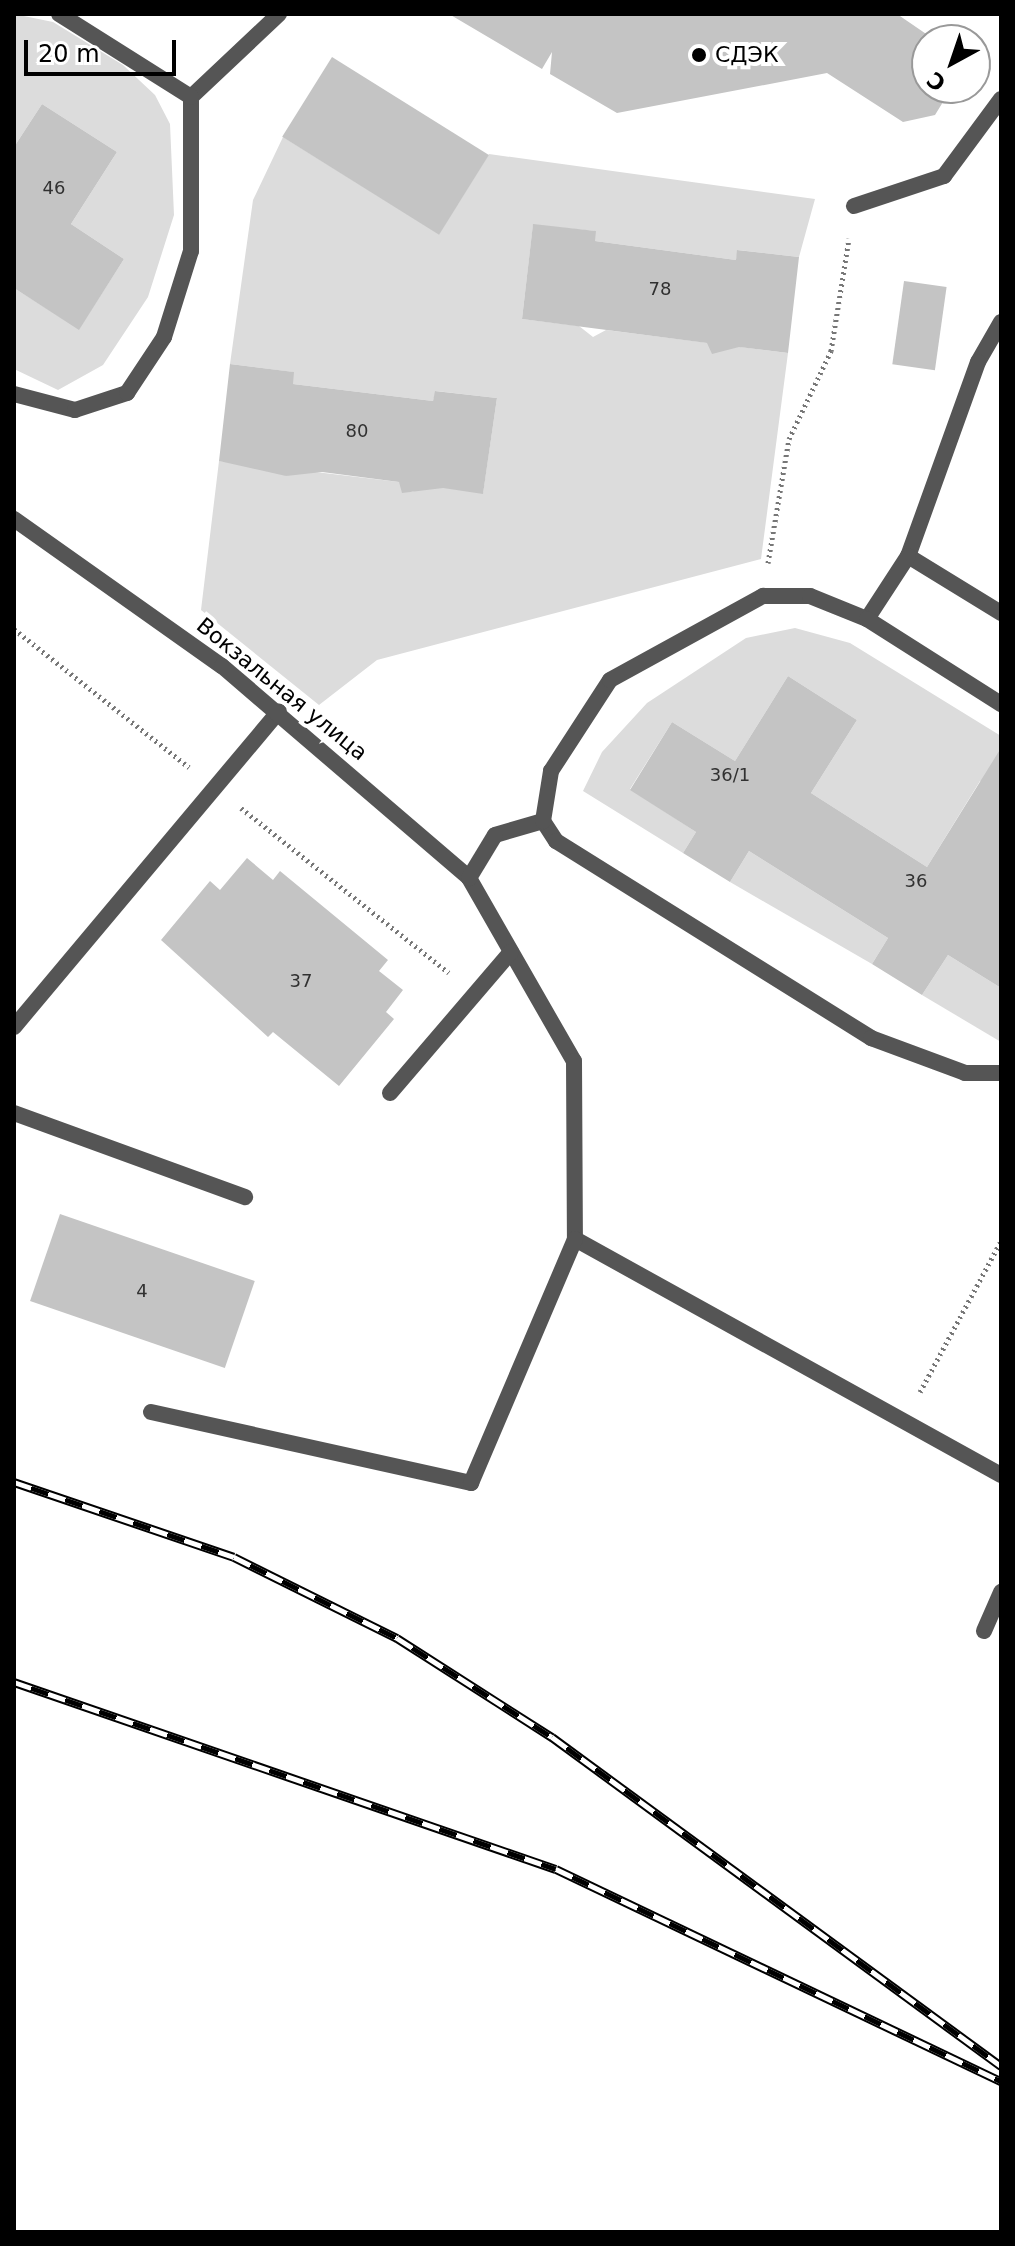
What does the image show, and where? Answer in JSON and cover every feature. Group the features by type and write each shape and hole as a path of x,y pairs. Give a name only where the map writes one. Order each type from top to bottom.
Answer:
{"street":[{"path":"59,14 191,97"},
{"path":"14,394 75,410 103,406 127,393 149,365 181,298 191,251 191,97 279,14"},
{"path":"854,206 944,176 1001,99"},
{"path":"867,619 908,556 978,362 1001,322"},
{"name":"Вокзальная улица","path":"14,519 105,576 279,711 469,878 574,1061 575,1239"},
{"path":"908,556 1001,613"},
{"path":"1001,704 867,619 810,596 763,596 610,680 551,771 543,821 556,841 871,1038 965,1073 1001,1073"},
{"path":"14,1027 279,711"},
{"path":"469,878 495,835 543,821"},
{"path":"390,1093 511,952"},
{"path":"14,1113 245,1197"},
{"path":"151,1412 471,1483 575,1239 1001,1475"},
{"path":"984,1631 1001,1592"}],"path":[{"path":"763,596 789,439 831,351 854,206"},
{"path":"904,1422 1001,1241"}],"shaded area":[{"path":"14,14 53,22 123,65 155,95 170,124 174,215 148,297 103,365 58,390 14,369 14,288 79,329 124,259 71,224 117,152 42,104 14,147"},
{"path":"283,137 439,234 489,154 815,199 799,257 738,250 736,260 595,241 595,231 533,225 522,319 579,326 593,337 606,330 788,353 761,559 377,660 319,705 201,610 219,461 273,466 286,476 299,470 399,482 412,492 426,485 483,493 497,398 436,391 433,401 293,384 293,372 230,364 253,200"},
{"path":"795,628 850,643 1001,736 1001,793 980,781 927,867 811,793 857,720 788,676 735,761 672,722 630,789 696,832 683,853 583,791 602,752 647,703 746,638"},
{"path":"749,851 888,938 872,964 730,882"},
{"path":"948,955 1001,988 1001,1042 922,995"}],"building":[{"path":"449,14 897,14 912,24 911,104 942,104 935,115 903,122 827,73 617,113 550,74 552,52 542,69"},
{"path":"332,57 489,155 439,235 282,137"},
{"path":"42,104 117,152 71,224 124,259 79,330 14,288 14,147"},
{"path":"533,224 596,231 595,241 736,260 737,250 799,257 788,353 739,347 712,354 707,343 522,319"},
{"path":"904,281 947,287 935,370 892,364"},
{"path":"230,364 294,372 293,384 433,401 435,391 497,398 483,494 443,488 402,493 399,482 322,472 286,476 219,461"},
{"path":"788,676 857,720 811,793 927,867 1001,748 1001,988 948,955 922,995 872,964 888,938 749,851 730,882 683,853 696,832 630,790 672,722 735,761"},
{"path":"247,858 273,880 280,871 388,960 379,971 403,990 386,1012 394,1019 339,1086 273,1032 268,1037 161,940 210,881 220,890"},
{"path":"60,1214 255,1281 225,1368 30,1301"}],"railway":[{"path":"14,1482 234,1557 397,1638 552,1737 1001,2066"},
{"path":"14,1682 556,1869 1001,2081"}],"place":[{"name":"СДЭК","path":"699,55"}]}
